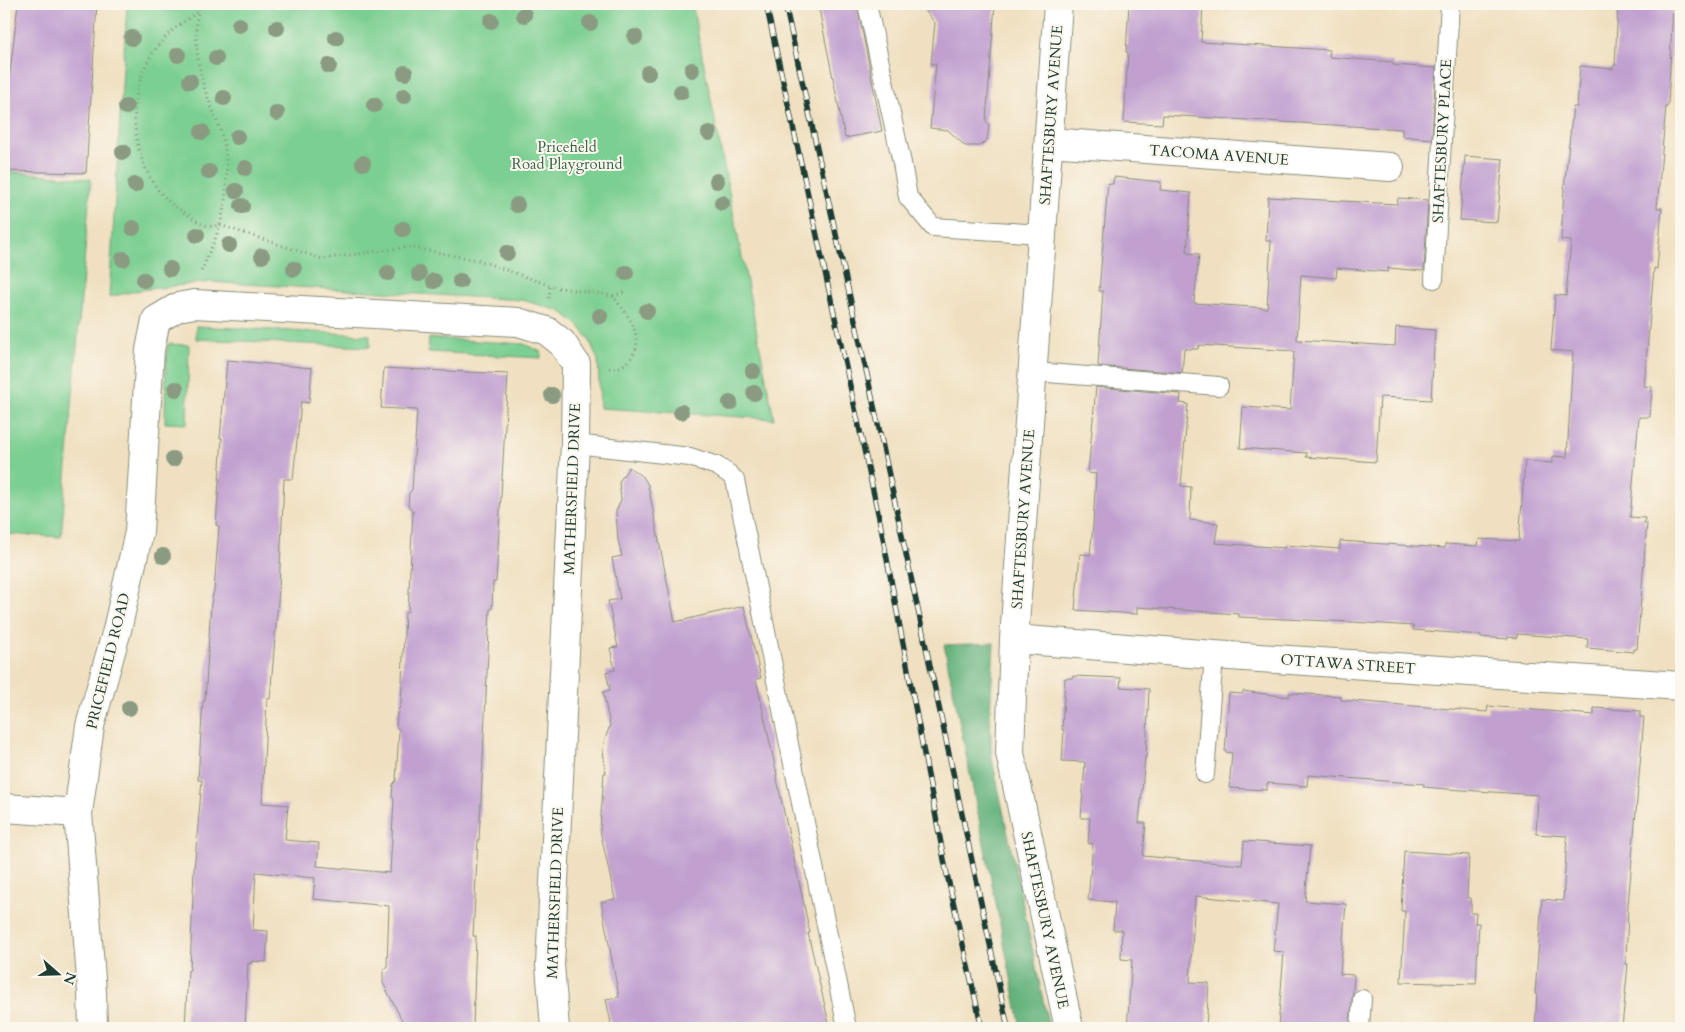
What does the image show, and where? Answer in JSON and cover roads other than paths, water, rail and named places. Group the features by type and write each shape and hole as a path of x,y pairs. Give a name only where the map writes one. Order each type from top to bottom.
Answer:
{"street":[{"name":"SHAFTESBURY AVENUE","path":"1058,4 1014,639 1010,753 1069,1028"},
{"name":"TACOMA AVENUE","path":"1049,142 1390,168"},
{"name":"MATHERSFIELD DRIVE","path":"178,307 194,304 508,321 537,326 547,331 562,343 576,364 575,444 550,964 555,1028"},
{"name":"PRICEFIELD ROAD","path":"93,1028 92,992 78,813 90,726 116,630 139,532 150,350 156,320 178,307"},
{"name":"OTTAWA STREET","path":"1014,639 1214,655 1681,686"},
{"path":"4,808 78,813"}],"lane":[{"path":"867,4 908,197 933,227 1042,234"},
{"name":"SHAFTESBURY PLACE","path":"1434,279 1450,4"},
{"path":"1034,372 1219,386"},
{"path":"575,444 690,457 717,466 735,480 847,1028"},
{"path":"1205,774 1214,655"},
{"path":"1360,1028 1362,999"}],"railway":[{"path":"766,4 880,522 946,870 982,1028"},
{"path":"785,4 1008,1028"}],"park label":[{"name":"Pricefield Road Playground","path":"567,156"}]}
